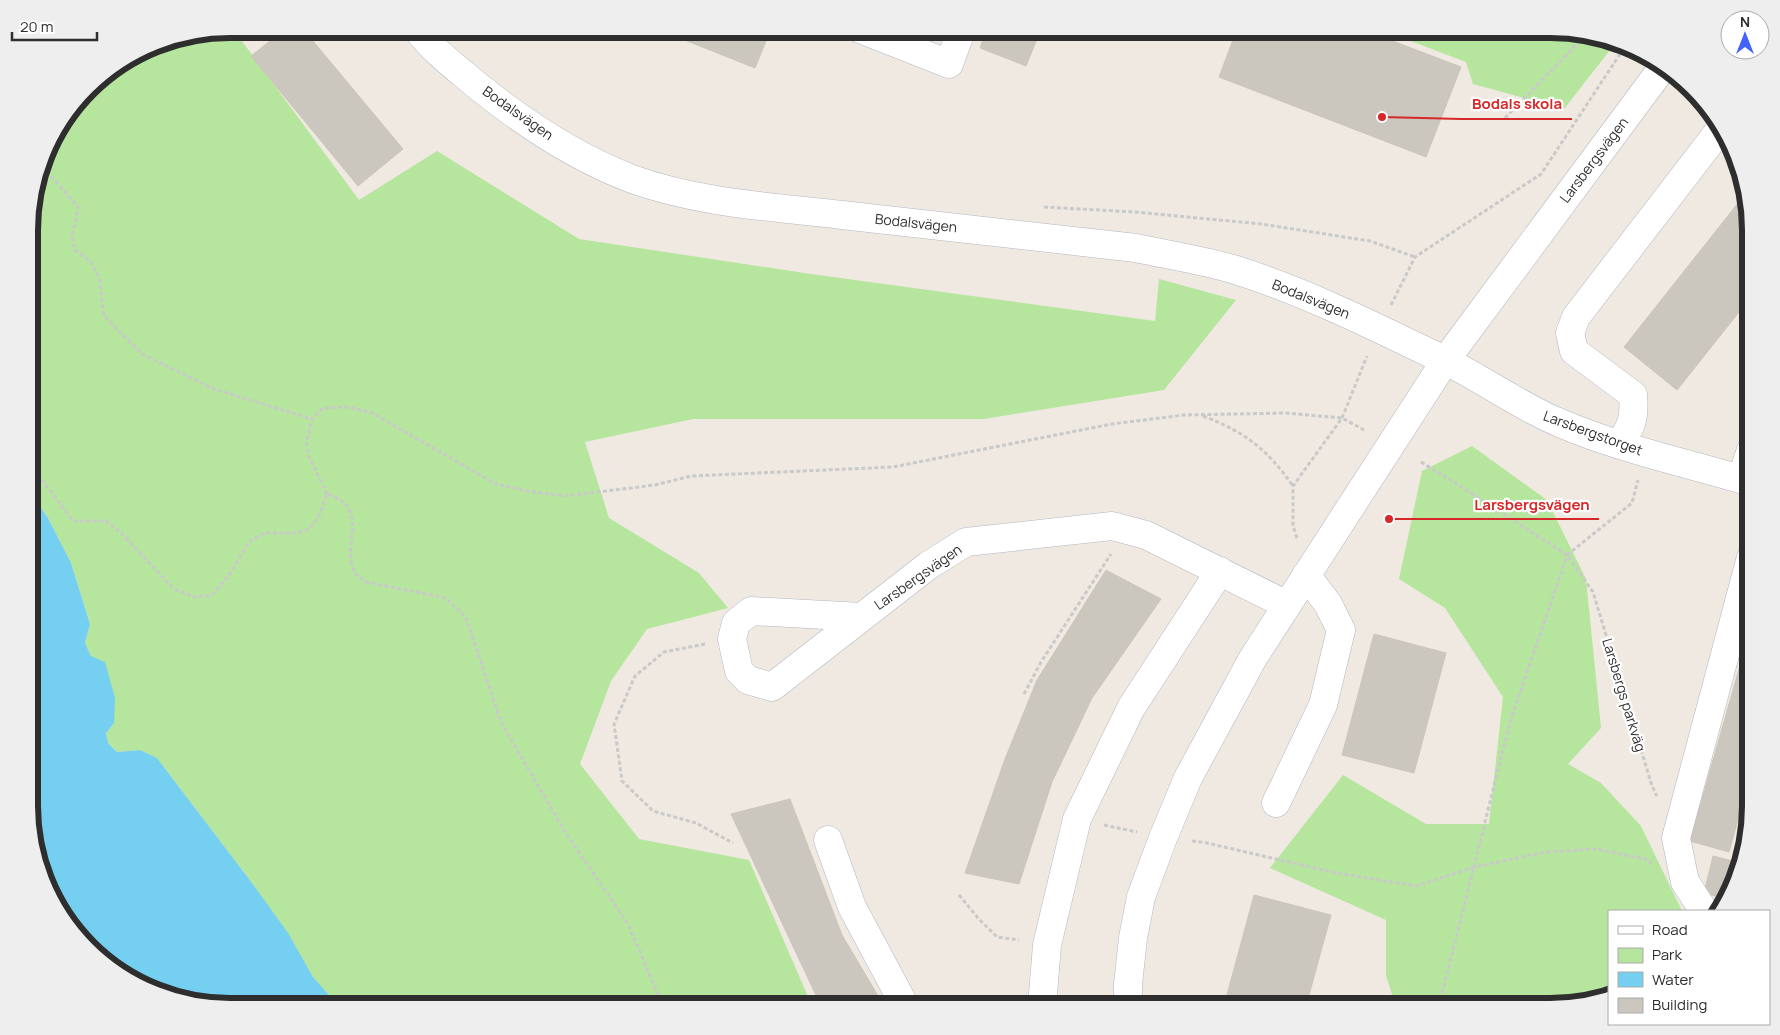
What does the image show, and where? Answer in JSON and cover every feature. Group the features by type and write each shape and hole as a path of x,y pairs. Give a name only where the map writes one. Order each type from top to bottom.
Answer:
{"street":[{"name":"Bodalsvägen","path":"424,38 488,93 527,122 584,158 632,179 674,191 740,203 1136,248 1192,259 1235,270 1336,308 1445,360"},
{"path":"883,38 949,64 959,38"},
{"name":"Larsbergsvägen","path":"1128,998 1133,938 1140,905 1163,838 1188,778 1253,658 1445,360 1659,72"},
{"path":"1619,445 1630,428 1634,413 1632,395 1574,351 1570,333 1576,317 1717,134"},
{"name":"Larsbergstorget","path":"1445,360 1520,403 1560,423 1619,445 1742,479"},
{"name":"Larsbergsvägen","path":"862,617 751,611 736,623 732,639 739,671 748,680 772,687 929,565 966,542 1112,526 1146,535 1287,605"},
{"path":"1043,998 1047,945 1077,819 1131,708 1220,571"},
{"path":"1276,803 1323,705 1342,630 1328,604 1306,575"},
{"path":"1703,910 1685,882 1676,838 1742,591"},
{"path":"828,840 852,907 901,998"}],"path":[{"path":"468,38 471,41"},
{"path":"1505,118 1581,40"},
{"path":"1390,308 1414,257 1541,174 1622,51"},
{"path":"48,168 51,176 78,206 72,238 75,250 91,262 99,277 104,316 142,354 214,389 312,420"},
{"path":"1040,207 1145,212 1261,224 1370,241 1414,257"},
{"path":"1293,486 1342,418 1368,356"},
{"path":"660,998 628,924 564,830 501,722 466,617 446,598 366,582 356,574 352,564 351,549 353,517 344,502 327,494 308,455 307,441 312,420 323,408 348,407 372,413 496,484 527,491 566,496 655,485 691,476 893,467 1112,424 1184,415 1285,413 1342,418 1373,435"},
{"path":"1201,415 1228,425 1246,436 1266,452 1293,486 1293,526 1306,575"},
{"path":"1442,998 1510,722 1567,555 1632,503 1646,452"},
{"name":"Larsbergs parkväg","path":"1421,462 1567,555 1593,592 1652,786 1676,838"},
{"path":"38,475 73,521 106,521 122,534 174,589 195,597 212,595 229,575 249,542 264,533 296,533 309,529 319,516 327,494"},
{"path":"1024,694 1041,662 1127,530"},
{"path":"732,639 664,652 635,676 614,724 622,781 653,811 696,822 733,843"},
{"path":"1077,819 1163,838 1207,843 1336,873 1416,886 1475,867 1545,852 1596,849 1645,859 1685,882"},
{"path":"959,895 997,937 1047,945"}],"green space":[{"path":"240,38 359,200 437,151 579,239 811,274 1155,321 1159,279 1236,300 1164,390 984,419 693,419 585,442 609,518 699,573 728,608 647,629 611,681 580,764 639,839 749,860 809,998 332,998 313,977 287,933 252,883 157,758 140,750 117,752 108,743 91,656 85,643 90,624 71,563 48,518 38,504 38,217 44,180 52,156 63,134 85,103 103,85 133,63 145,57 192,41"},
{"path":"1403,38 1563,38 1588,41 1612,48 1564,109 1473,84 1466,62"},
{"path":"1472,446 1547,500 1586,579 1601,728 1568,764 1601,783 1641,826 1682,910 1608,910 1608,988 1576,996 1550,998 1393,998 1386,976 1386,920 1270,868 1343,775 1426,824 1489,824 1503,697 1445,608 1399,579 1422,471"}],"water":[{"path":"38,504 48,518 71,563 90,624 85,643 91,656 105,662 115,698 114,723 106,733 108,743 117,752 140,750 157,758 288,933 313,977 332,998 230,998 204,996 180,991 145,978 113,958 85,932 63,901 52,879 44,855 38,818"}],"building":[{"path":"274,38 310,38 403,149 358,186 251,56"},
{"path":"680,38 767,38 755,68"},
{"path":"984,38 1037,38 1026,66 980,48"},
{"path":"1234,38 1385,38 1461,67 1426,157 1219,77"},
{"path":"1740,200 1742,308 1677,390 1624,347"},
{"path":"1106,570 1161,599 1092,698 1052,782 1019,884 965,873 1005,759 1037,680"},
{"path":"1374,634 1446,653 1414,773 1342,755"},
{"path":"1742,659 1742,805 1729,852 1690,841"},
{"path":"790,799 842,935 879,998 817,998 731,814"},
{"path":"1713,856 1734,861 1719,897 1704,893"},
{"path":"1254,895 1331,915 1308,998 1226,998"}],"place":[{"name":"Bodals skola","path":"1382,117"},
{"name":"Larsbergsvägen","path":"1389,519"}]}
